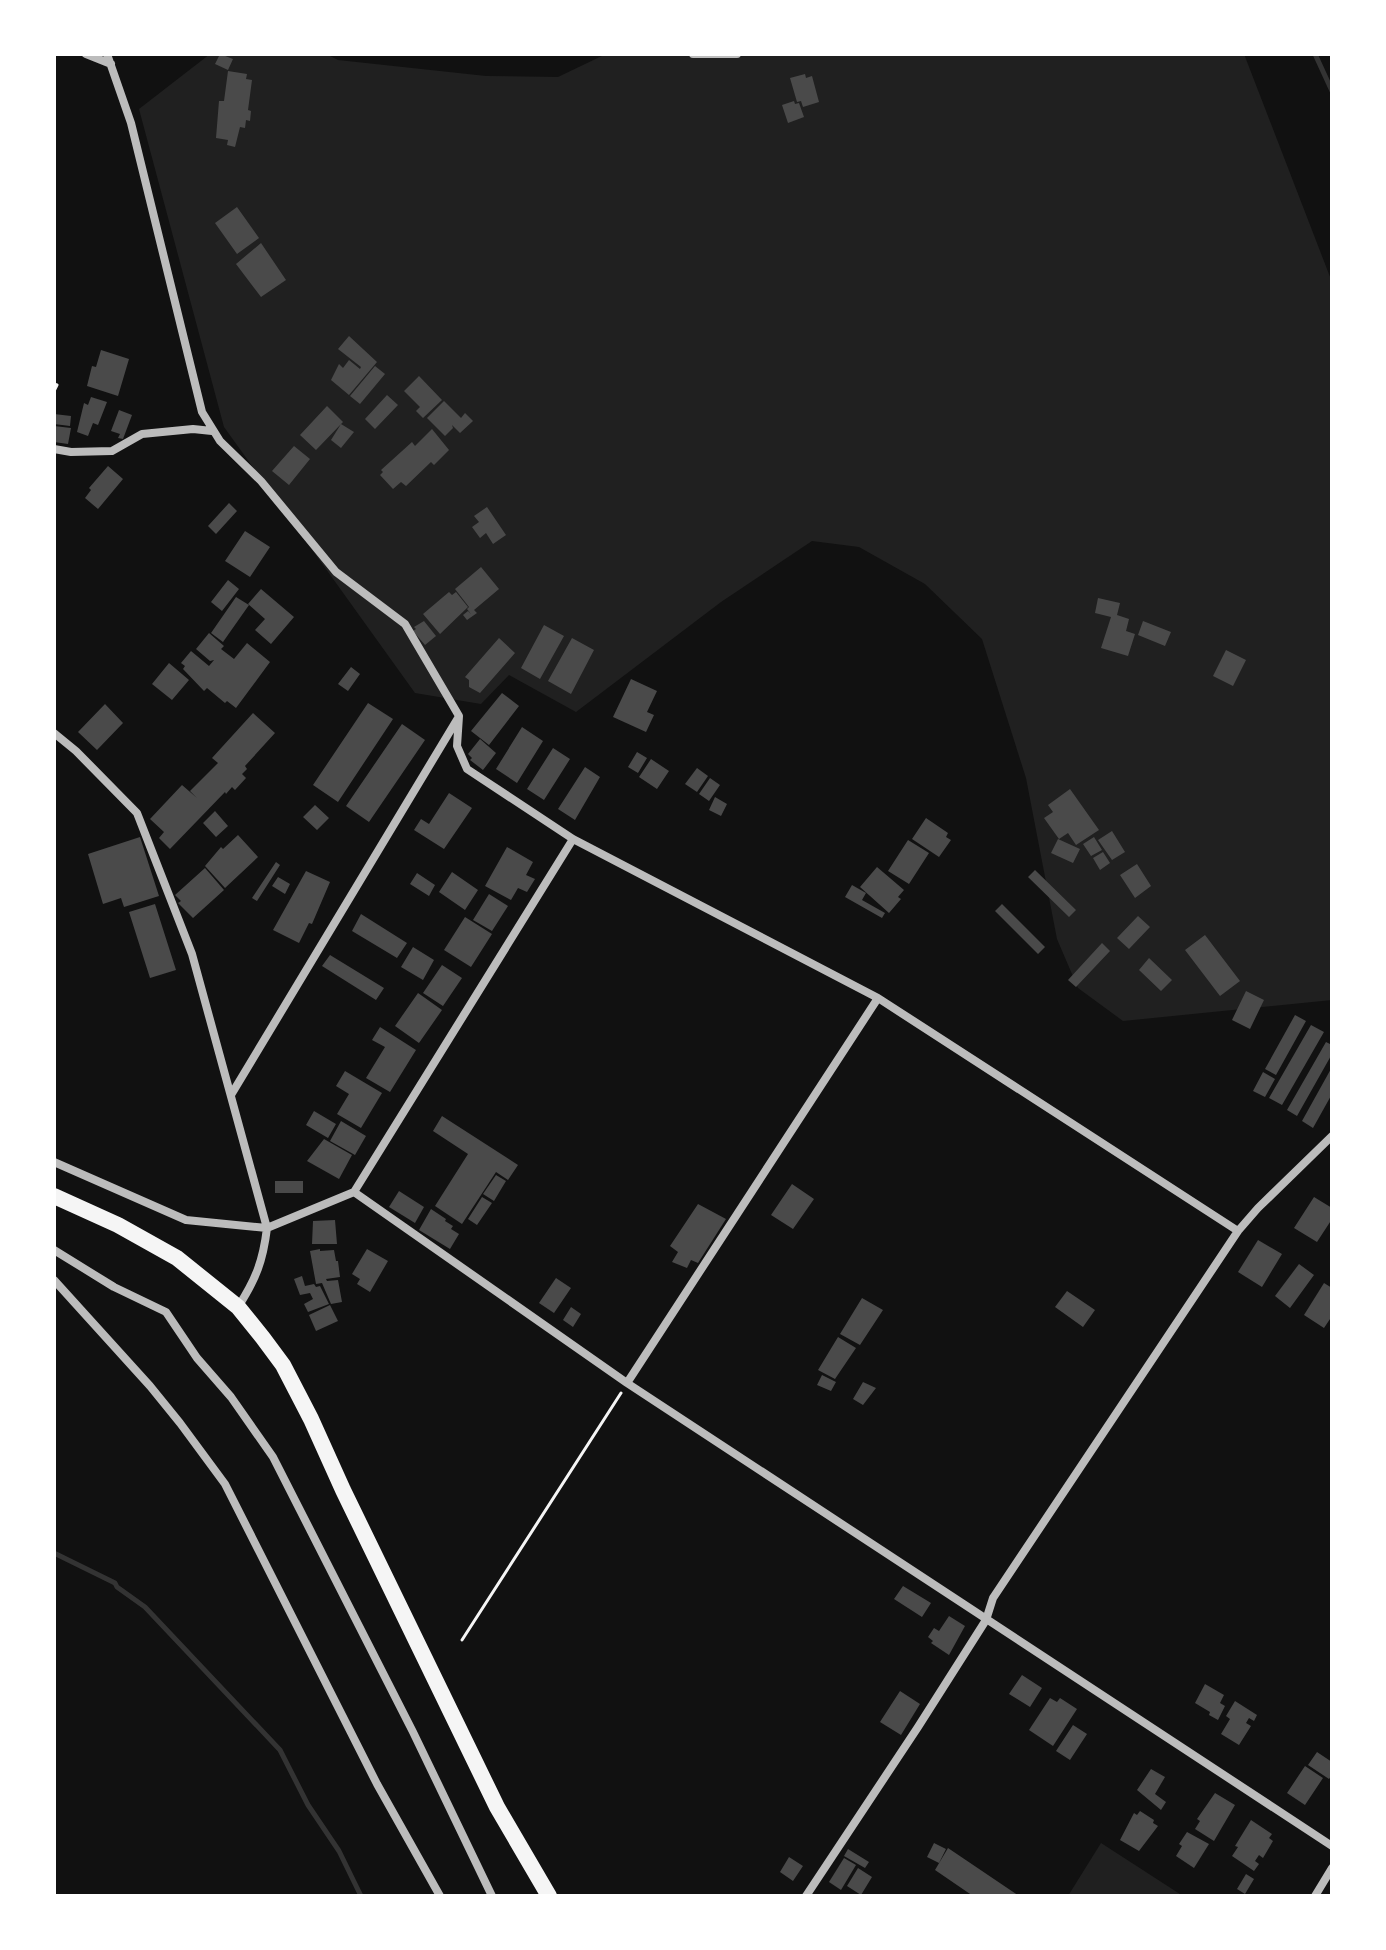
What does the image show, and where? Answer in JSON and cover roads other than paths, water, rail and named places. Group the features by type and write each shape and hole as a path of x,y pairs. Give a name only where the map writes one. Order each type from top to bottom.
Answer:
{"highway":[{"path":"54,1196 118,1225 177,1258 238,1307 283,1365 497,1807 549,1896"}],"street":[{"path":"86,54 111,64"},
{"path":"107,54 131,123 202,412 212,431 261,481 336,572 405,624 459,716 457,746 467,769 573,839 878,998 1238,1231"},
{"path":"693,54 737,54"},
{"path":"54,449 71,452 112,451 142,434 193,429 212,431"},
{"path":"231,1095 459,716"},
{"path":"54,733 137,813 192,954 267,1228 264,1255 256,1277 238,1307"},
{"path":"54,1162 186,1220 267,1228 354,1192 573,839"},
{"path":"627,1383 878,998"},
{"path":"806,1896 986,1620 993,1598 1238,1231 1332,1136"},
{"path":"354,1192 627,1383 1332,1846"},
{"path":"54,1250 114,1287 166,1312 273,1457 413,1732 492,1896"},
{"path":"54,1280 170,1411 225,1484 370,1771 440,1896"},
{"path":"1315,1896 1332,1868"}],"waterway":[{"path":"1315,54 1332,91"},
{"path":"54,1553 115,1583 145,1607 280,1750 308,1805 339,1851 361,1896"}]}
